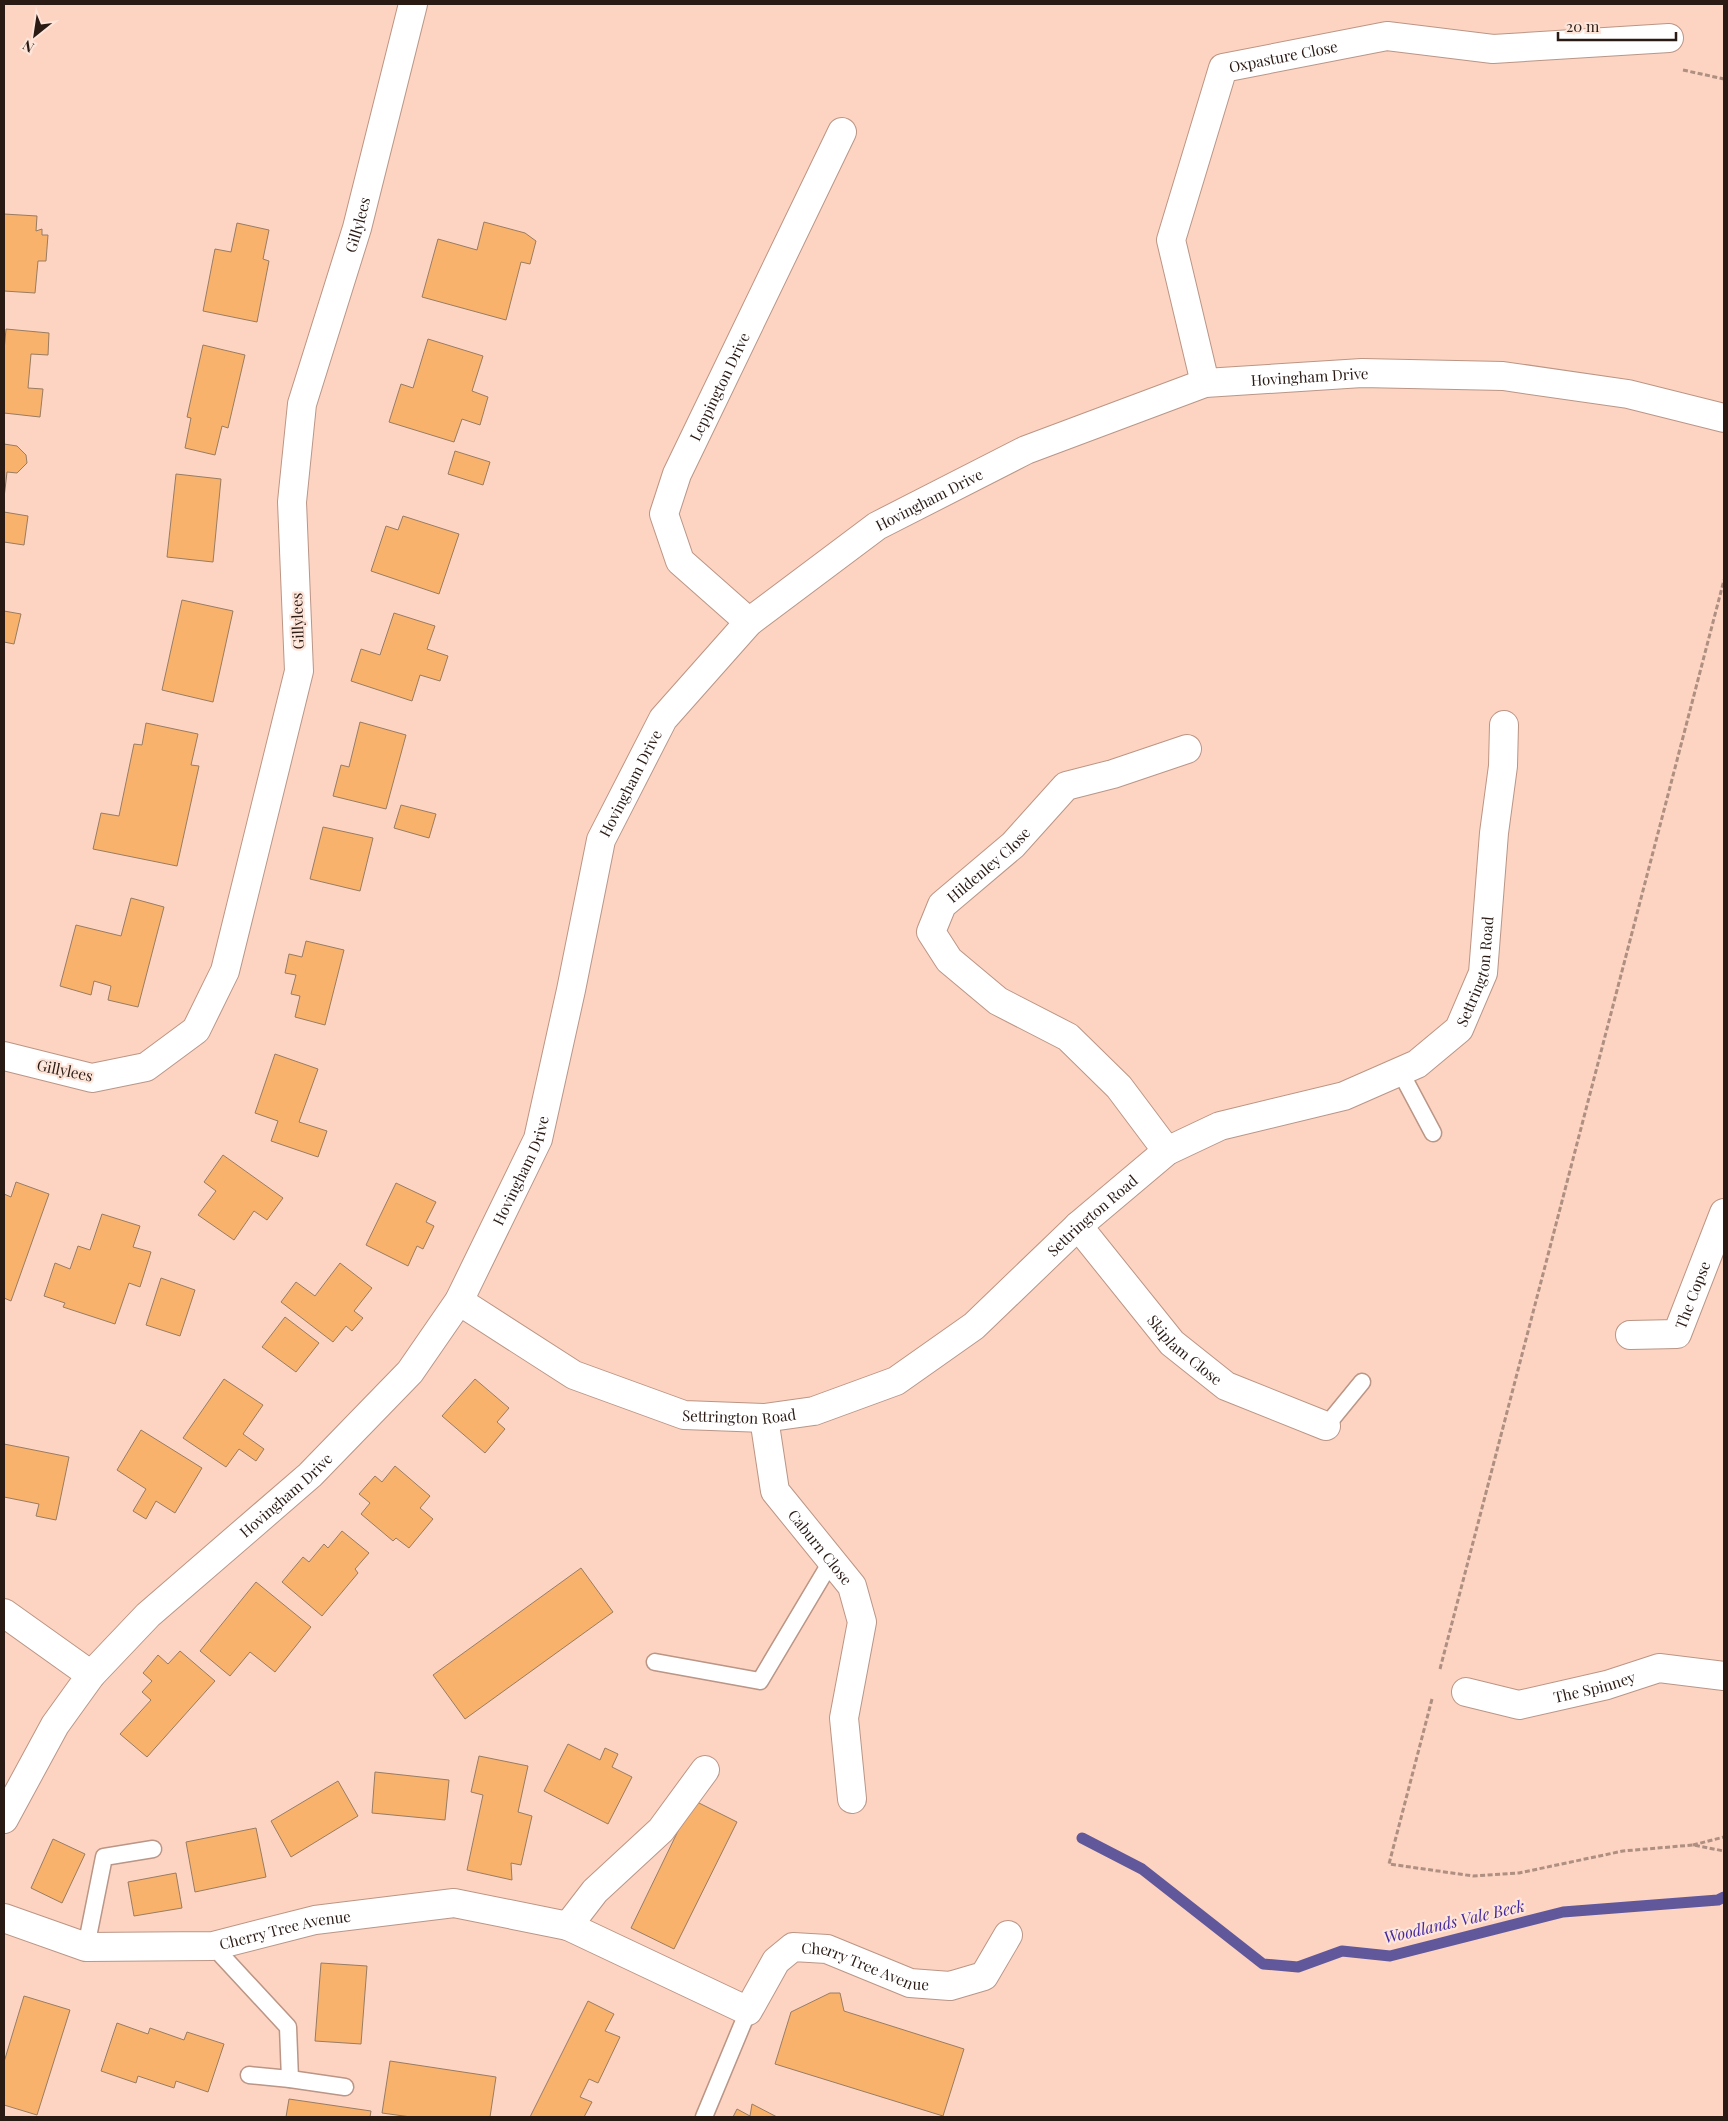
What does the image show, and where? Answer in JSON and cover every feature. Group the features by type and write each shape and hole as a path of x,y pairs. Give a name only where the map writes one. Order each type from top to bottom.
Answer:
{"street":[{"name":"Gillylees","path":"4,1056 92,1078 146,1067 196,1030 225,971 299,671 292,502 302,404 356,228 412,4"},
{"name":"Oxpasture Close","path":"1204,384 1170,240 1223,68 1387,36 1493,49 1669,38"},
{"name":"Leppington Drive","path":"749,622 680,561 664,514 678,474 842,132"},
{"name":"Hovingham Drive","path":"4,1819 55,1725 91,1675 148,1616 310,1475 410,1372 459,1301 538,1139 571,990 601,840 664,719 749,622 877,526 1026,450 1204,384 1362,373 1503,376 1628,394 1724,418"},
{"name":"Settrington Road","path":"459,1301 574,1375 684,1415 764,1418 814,1411 896,1381 974,1326 1078,1226 1167,1151 1220,1126 1344,1096 1417,1064 1459,1028 1483,973 1494,834 1503,766 1504,726"},
{"name":"Hildenley Close","path":"1167,1151 1119,1087 1068,1037 998,1001 949,960 931,932 942,905 1013,845 1066,786 1112,774 1187,749"},
{"name":"The Copse","path":"1630,1335 1677,1334 1724,1213"},
{"name":"Skiplam Close","path":"1078,1226 1172,1343 1226,1386 1326,1426"},
{"name":"Caburn Close","path":"764,1418 776,1491 852,1586 862,1622 844,1718 852,1799"},
{"path":"4,1613 91,1675"},
{"name":"The Spinney","path":"1466,1692 1519,1705 1607,1685 1659,1668 1724,1676"},
{"path":"568,1926 595,1891 662,1830 705,1770"},
{"name":"Cherry Tree Avenue","path":"4,1918 86,1947 213,1946 314,1920 454,1903 568,1926 748,2011 776,1962 793,1947 828,1949 910,1983 950,1986 984,1976 1008,1935"}],"lane":[{"path":"1400,1071 1434,1133"},
{"path":"1326,1426 1362,1382"},
{"path":"655,1662 760,1681 832,1560"},
{"path":"86,1947 104,1857 153,1849"},
{"path":"213,1946 288,2027 290,2078"},
{"path":"704,2117 748,2011"},
{"path":"249,2075 290,2078 345,2087"}],"path":[{"path":"1439,1670 1724,580"},
{"path":"1434,1690 1389,1864 1473,1876 1519,1873 1623,1851 1693,1845 1724,1837"},
{"path":"1693,1845 1724,1852"}],"building":[{"path":"4,214 37,216 36,231 42,229 42,235 48,235 46,261 38,261 35,293 4,291"},
{"path":"484,222 525,233 536,241 530,264 521,262 506,320 422,297 438,239 477,250"},
{"path":"237,223 269,230 263,259 269,261 257,322 203,311 215,249 231,252"},
{"path":"6,329 49,333 48,355 31,354 28,388 43,389 40,417 4,413"},
{"path":"428,339 483,356 472,391 488,397 480,425 462,419 454,442 389,422 401,384 413,388"},
{"path":"203,345 245,355 228,428 222,426 215,455 185,448 191,418 187,417"},
{"path":"4,444 17,446 26,455 27,463 17,473 7,472 4,498"},
{"path":"455,451 490,462 483,485 448,474"},
{"path":"176,474 221,479 213,562 167,557"},
{"path":"4,512 28,516 24,545 4,542"},
{"path":"403,516 459,534 439,594 371,571 386,526 398,530"},
{"path":"182,600 233,611 213,702 162,690"},
{"path":"4,611 21,614 14,644 4,642"},
{"path":"394,613 435,626 427,649 448,656 440,681 420,675 412,701 351,681 361,649 380,655"},
{"path":"360,722 406,735 386,809 333,796 341,765 349,767"},
{"path":"146,723 198,734 191,765 199,766 177,866 93,849 101,813 119,816 134,744 142,745"},
{"path":"401,805 436,814 429,838 394,828"},
{"path":"323,827 373,838 360,891 310,879"},
{"path":"131,898 164,907 138,1007 108,1000 111,986 94,981 91,995 60,986 76,925 121,936"},
{"path":"306,941 344,950 325,1025 295,1017 300,996 291,994 296,975 285,973 289,954 302,957"},
{"path":"275,1054 318,1069 299,1122 327,1131 318,1157 271,1141 278,1121 255,1113"},
{"path":"223,1155 283,1198 267,1220 254,1211 234,1240 198,1215 216,1191 204,1182"},
{"path":"16,1182 49,1194 11,1301 4,1298 4,1194 11,1197"},
{"path":"396,1183 436,1202 426,1222 434,1226 423,1249 417,1246 408,1266 366,1245"},
{"path":"102,1214 140,1226 133,1247 151,1252 140,1287 129,1283 115,1324 63,1307 65,1303 44,1296 55,1263 70,1269 78,1246 90,1250"},
{"path":"340,1263 372,1288 354,1311 363,1318 352,1331 346,1326 333,1342 281,1302 296,1282 315,1296"},
{"path":"161,1278 195,1290 180,1336 146,1325"},
{"path":"285,1317 319,1343 296,1372 262,1347"},
{"path":"224,1379 263,1405 243,1434 264,1449 256,1461 239,1449 226,1467 183,1438"},
{"path":"475,1379 509,1408 497,1422 505,1429 485,1453 442,1416"},
{"path":"141,1430 202,1468 175,1513 156,1501 146,1519 133,1511 146,1489 117,1470"},
{"path":"4,1444 69,1457 56,1520 36,1516 39,1504 4,1497"},
{"path":"395,1466 430,1496 420,1508 433,1519 409,1548 396,1538 393,1541 361,1514 370,1503 359,1494 375,1476 382,1482"},
{"path":"342,1531 369,1553 355,1569 358,1573 322,1616 282,1582 303,1557 309,1562 324,1544 328,1548"},
{"path":"581,1568 613,1612 465,1719 433,1675"},
{"path":"256,1582 311,1627 275,1672 250,1652 230,1676 200,1651"},
{"path":"180,1651 215,1681 147,1757 120,1734 151,1700 142,1692 152,1681 143,1673 158,1655 168,1664"},
{"path":"568,1744 600,1760 605,1748 618,1754 612,1767 632,1777 608,1824 544,1791"},
{"path":"479,1756 528,1766 518,1812 532,1816 521,1865 511,1863 512,1880 467,1870 483,1795 471,1792"},
{"path":"375,1772 449,1780 445,1820 372,1813"},
{"path":"338,1781 358,1816 291,1857 271,1821"},
{"path":"693,1800 737,1822 674,1949 631,1928"},
{"path":"256,1828 266,1877 195,1892 186,1842"},
{"path":"53,1839 85,1854 62,1903 31,1888"},
{"path":"176,1873 182,1908 134,1916 128,1882"},
{"path":"321,1963 367,1966 361,2044 315,2041"},
{"path":"830,1993 840,1993 844,2011 964,2049 943,2116 775,2064 791,2012"},
{"path":"24,1996 70,2010 37,2115 4,2105 4,2062"},
{"path":"588,2001 614,2014 605,2031 620,2037 598,2083 589,2079 580,2097 592,2102 584,2117 530,2117"},
{"path":"117,2023 148,2034 150,2028 184,2040 187,2032 224,2044 208,2092 176,2081 174,2088 138,2076 136,2083 101,2071"},
{"path":"390,2061 496,2077 490,2117 411,2117 382,2113"},
{"path":"289,2099 371,2111 370,2117 286,2117"},
{"path":"752,2104 777,2117 733,2117 737,2109 750,2116"}],"waterway":[{"name":"Woodlands Vale Beck","path":"1082,1838 1142,1869 1263,1964 1298,1967 1342,1951 1390,1956 1563,1912 1718,1900 1724,1897"}]}
